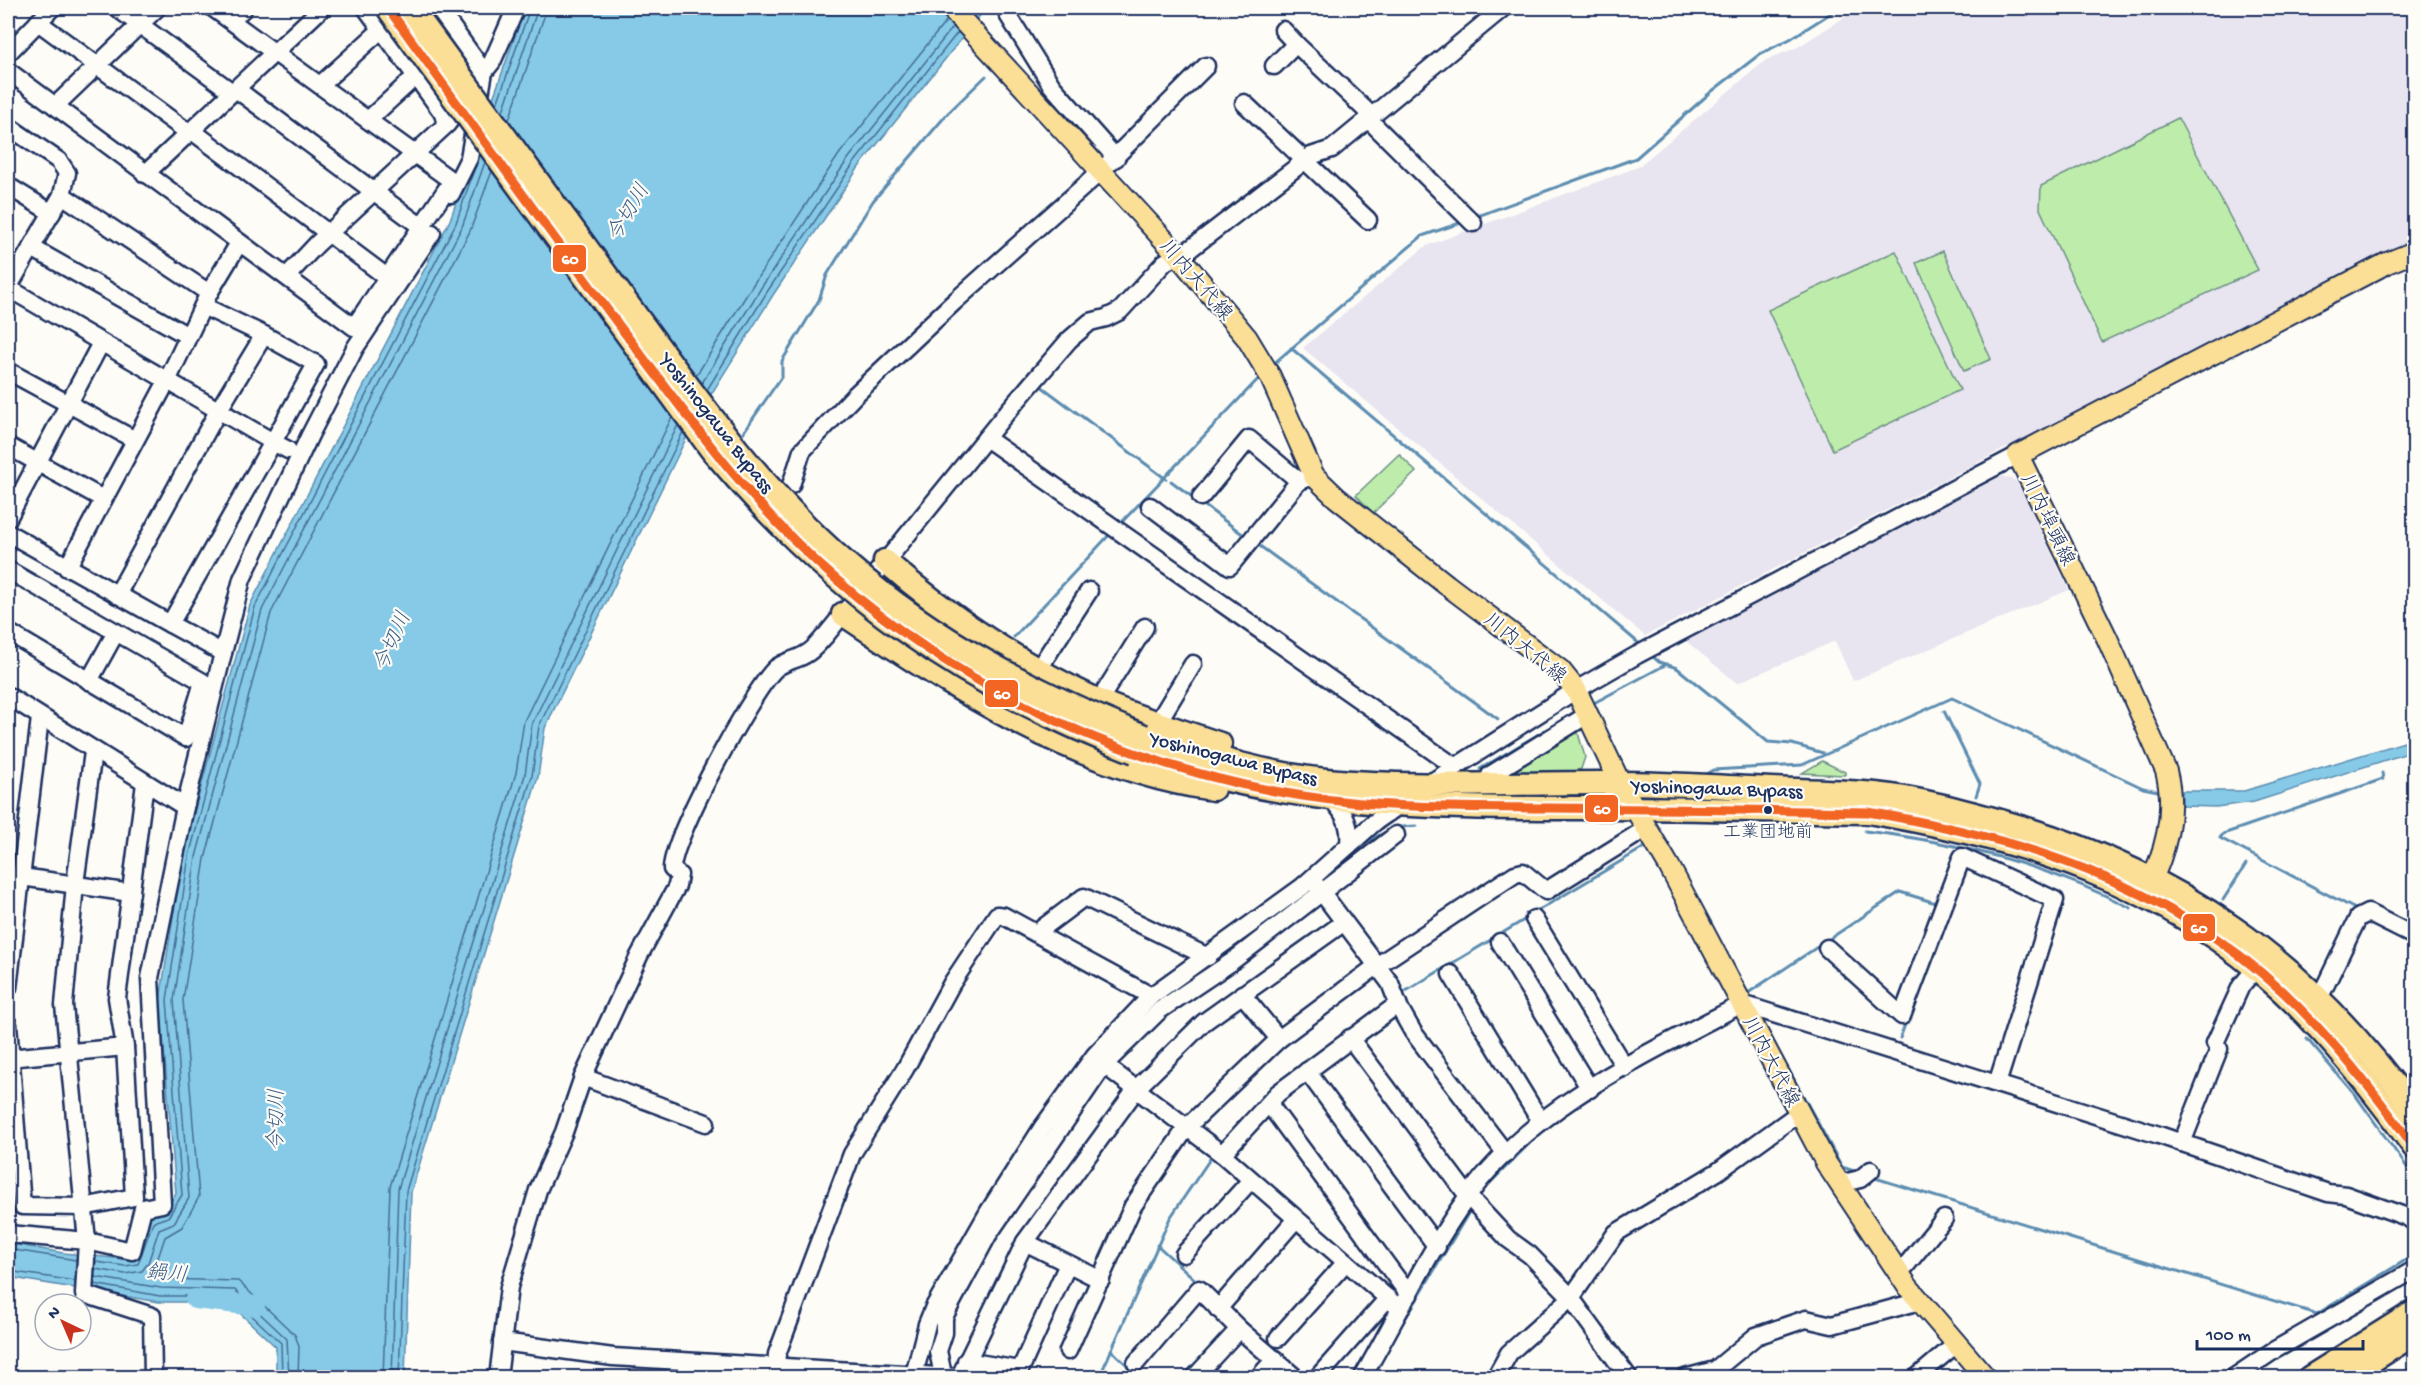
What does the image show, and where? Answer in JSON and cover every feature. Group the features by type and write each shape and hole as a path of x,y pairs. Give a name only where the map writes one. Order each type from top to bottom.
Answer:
{"highway":[{"name":"Yoshinogawa Bypass","path":"411,8 725,437 807,527 849,566 899,605 985,662 1064,702 1146,737 1199,774 1256,788 1332,800 1398,806 1868,812 1944,825 2047,853 2105,875 2149,886 2168,908 2314,1009 2371,1054 2415,1111"},
{"name":"Yoshinogawa Bypass","path":"385,18 711,449 750,496 837,581 937,655 1037,711 1272,771 1324,780 1427,785 1620,783 1875,794 1951,808 2056,836 2240,932 2314,1009 2415,1147"},
{"path":"885,561 932,600 1039,668 1099,701 1146,737"},
{"path":"843,614 977,699 1090,756 1177,784 1222,791 1256,788"},
{"path":"2308,1377 2415,1312"},
{"path":"2344,1377 2415,1334"}],"main road":[{"name":"川内大代線","path":"951,8 1178,255 1248,338 1267,372 1307,478 1337,498 1560,670 1839,1184 1899,1274 1986,1377"},
{"name":"川内埠頭線","path":"2149,886 2166,841 2171,807 2170,786 2145,721 2018,455 2376,268 2415,252"}],"street":[{"path":"8,53 52,8"},
{"path":"117,8 423,228"},
{"path":"55,106 158,8"},
{"path":"8,71 354,327 423,228 452,181 213,8"},
{"path":"231,20 244,8"},
{"path":"145,174 322,8"},
{"path":"366,8 385,18 416,76 442,112 447,124"},
{"path":"8,1234 132,1251 143,1208 162,1204 150,978 185,807 242,579 310,435 355,348 433,232 469,158 484,72 438,8"},
{"path":"287,276 330,232 447,124 460,108 477,78 492,62 516,8"},
{"path":"498,1377 509,1287 523,1233 583,1077 639,956 677,886 678,875 672,869 672,861 683,830 748,707 776,667 809,653 1069,340 1090,322 1106,318 1119,311 1165,262 1190,249 1305,161 1332,150 1503,8"},
{"path":"1008,15 1052,86 1116,158"},
{"path":"320,85 385,18"},
{"path":"38,22 330,232 388,278"},
{"path":"1283,30 1469,219"},
{"path":"1274,66 1296,44"},
{"path":"791,485 802,452 855,395 954,302 1116,158 1206,66"},
{"path":"368,120 416,76"},
{"path":"1245,103 1368,219"},
{"path":"10,133 59,161 67,173 62,195 8,288 281,446"},
{"path":"8,186 52,213"},
{"path":"62,195 206,299 316,364 281,446 170,624"},
{"path":"67,568 167,381 206,299 239,243"},
{"path":"32,248 188,336"},
{"path":"117,595 218,411 264,335"},
{"path":"8,519 36,462 101,343"},
{"path":"8,371 135,440"},
{"path":"986,438 1454,766"},
{"path":"1150,506 1230,566 1307,478 1249,439 1201,497"},
{"path":"8,446 103,500"},
{"path":"1490,775 1581,707 1638,655 2018,455"},
{"path":"8,533 67,568 223,653"},
{"path":"8,570 203,682 186,738 8,632"},
{"path":"1039,668 1089,591"},
{"path":"896,649 932,600"},
{"path":"1099,701 1145,627"},
{"path":"89,681 116,632"},
{"path":"1146,737 1193,664"},
{"path":"8,696 93,752 185,807"},
{"path":"1099,1061 1160,1010 1230,963 1317,886 1349,845 1398,806 1454,766 1581,707"},
{"path":"8,988 15,876 40,718"},
{"path":"93,752 75,884 64,1005 87,1246 84,1294 152,1316 153,1377"},
{"path":"8,1024 22,1206 83,1206 134,1197 125,1047 117,998 145,783"},
{"path":"1332,800 1346,818 1349,827 1349,845"},
{"path":"1068,1351 1133,1206 1187,1127 1279,1039 1378,965 1515,873 1523,872 1546,891 1647,828"},
{"path":"928,1375 937,1319 989,1211 1042,1128 1151,996 1396,836"},
{"path":"1827,948 1902,1016 1962,857 2055,900 1997,1084"},
{"path":"15,876 131,893"},
{"path":"1317,886 1343,923 1378,965 1413,1032 1506,1154"},
{"path":"1036,933 1084,897 1208,957"},
{"path":"2314,1009 2358,918 2368,913 2415,936"},
{"path":"776,1371 777,1354 852,1154 905,1068 952,982 997,915 1004,916 1151,996"},
{"path":"1534,919 1624,1068"},
{"path":"966,1371 1024,1242 1137,1088 1192,1031 1343,923"},
{"path":"1500,942 1590,1089"},
{"path":"2182,1143 2219,1049 2215,1043 2241,986 2256,968"},
{"path":"1451,974 1541,1122"},
{"path":"1242,994 1279,1039"},
{"path":"1218,1151 1307,1071 1396,1000"},
{"path":"1362,1377 1399,1300 1437,1247 1468,1196 1506,1154 1541,1122 1590,1089 1742,1004 2182,1143 2328,1193 2346,1195 2415,1222"},
{"path":"1350,1038 1468,1196 1508,1239 1530,1255 1570,1298 1629,1377"},
{"path":"9,1058 125,1047"},
{"path":"1099,1061 1218,1151 1346,1262 1399,1300"},
{"path":"1307,1071 1437,1247"},
{"path":"583,1077 706,1123"},
{"path":"1269,1104 1399,1300"},
{"path":"1495,1377 1509,1353 1570,1298 1616,1233 1717,1172 1799,1113"},
{"path":"1839,1184 1860,1179 1871,1170"},
{"path":"1184,1254 1251,1180"},
{"path":"1899,1274 1944,1218"},
{"path":"1218,1309 1296,1219"},
{"path":"1024,1242 1101,1280"},
{"path":"1278,1338 1346,1262"},
{"path":"502,1342 614,1357 776,1371 928,1375 966,1371 1020,1370 1068,1264"},
{"path":"2233,1377 2273,1351 2415,1270"},
{"path":"1136,1363 1199,1289 1239,1329 1296,1377"},
{"path":"1317,1377 1399,1300"},
{"path":"1685,1377 1715,1370 1756,1336 1806,1319 1832,1325 1920,1301"},
{"path":"928,1375 944,1333 937,1319"},
{"path":"1194,1377 1239,1329"},
{"path":"1917,1377 1956,1344"},
{"path":"1258,1377 1275,1359"}],"shaded area":[{"path":"1859,8 2414,8 2414,238 2370,258 1645,636 1303,348 1426,246 1638,167 1766,60 1798,47"},
{"path":"2002,476 2017,481 2069,590 1853,681 1835,641 1737,683 1686,641"}],"green space":[{"path":"2178,118 2258,270 2102,342 2040,209 2041,186"},
{"path":"1896,251 1960,390 1833,450 1768,310"},
{"path":"1943,251 1991,359 1964,371 1916,263"},
{"path":"1399,454 1416,472 1373,513 1356,495"},
{"path":"1576,726 1585,757 1581,769 1573,772 1499,773"},
{"path":"1822,761 1845,772 1845,775 1802,773"}],"water":[{"name":"今切川","path":"525,8 986,8 859,167 773,295 695,420 545,728 538,777 411,1192 405,1377 276,1377 276,1347 228,1302 159,1302 8,1277 8,1243 63,1253 134,1260 148,1215 164,1213 176,1193 160,1000 183,854 250,605 450,220"},
{"path":"2414,739 2414,751 2254,802 2216,807 2182,806 2182,791 2244,791"}],"waterway":[{"path":"1475,217 1636,158 1711,92 1760,54 1790,39 1839,8"},
{"path":"743,433 782,376 782,361 819,300 827,275 873,201 948,113 986,76"},
{"path":"1271,366 1422,236 1463,222"},
{"path":"1291,348 1642,646"},
{"path":"1120,524 1262,375"},
{"path":"1041,386 1166,479"},
{"path":"1171,481 1195,499"},
{"path":"1201,503 1245,536"},
{"path":"1014,637 1111,533"},
{"path":"1257,544 1498,719"},
{"path":"1651,655 1659,662 1677,668 1768,742 1792,744 1823,753"},
{"path":"1590,705 1667,664"},
{"path":"1706,774 1713,770 1802,765 1952,698 2143,788 2163,792"},
{"path":"1480,769 1579,710"},
{"path":"1944,711 1980,784 1976,796"},
{"path":"2359,911 2220,838 2223,834 2383,779 2382,773"},
{"path":"1333,873 1371,840 1391,830 1417,826"},
{"path":"1865,831 1934,842 2001,858 2067,879 2131,908"},
{"path":"1534,913 1643,848"},
{"path":"2223,900 2246,864"},
{"path":"1748,993 1900,892 1939,904"},
{"path":"1401,994 1529,917"},
{"path":"1325,1048 1382,1006"},
{"path":"1761,1019 1842,1167 1860,1173"},
{"path":"1900,1038 1906,1022"},
{"path":"2307,1039 2356,1096 2414,1177"},
{"path":"2409,1071 2413,1060"},
{"path":"1560,1118 1609,1085"},
{"path":"1223,1141 1235,1128"},
{"path":"1486,1187 1536,1137"},
{"path":"1099,1378 1170,1218 1214,1153"},
{"path":"1872,1177 2317,1314 2414,1255"},
{"path":"1389,1346 1472,1207"},
{"path":"1157,1245 1200,1284"},
{"name":"鍋川","path":"195,1299 255,1306"},
{"path":"1239,1318 1286,1359"},
{"path":"1111,1350 1141,1378"},
{"path":"1300,1371 1308,1378"}],"transit line":[{"name":"60","path":"388,8 624,332 698,430 750,493 806,552 837,580 887,620 940,657 997,691 1115,746 1177,767 1240,784 1303,796 1364,803 1426,806 1868,812 1981,836 2036,852 2089,871 2140,894 2190,921 2237,953 2282,991 2318,1027 2368,1086 2414,1147"}],"place":[{"name":"工業団地前","path":"1768,810"}]}
